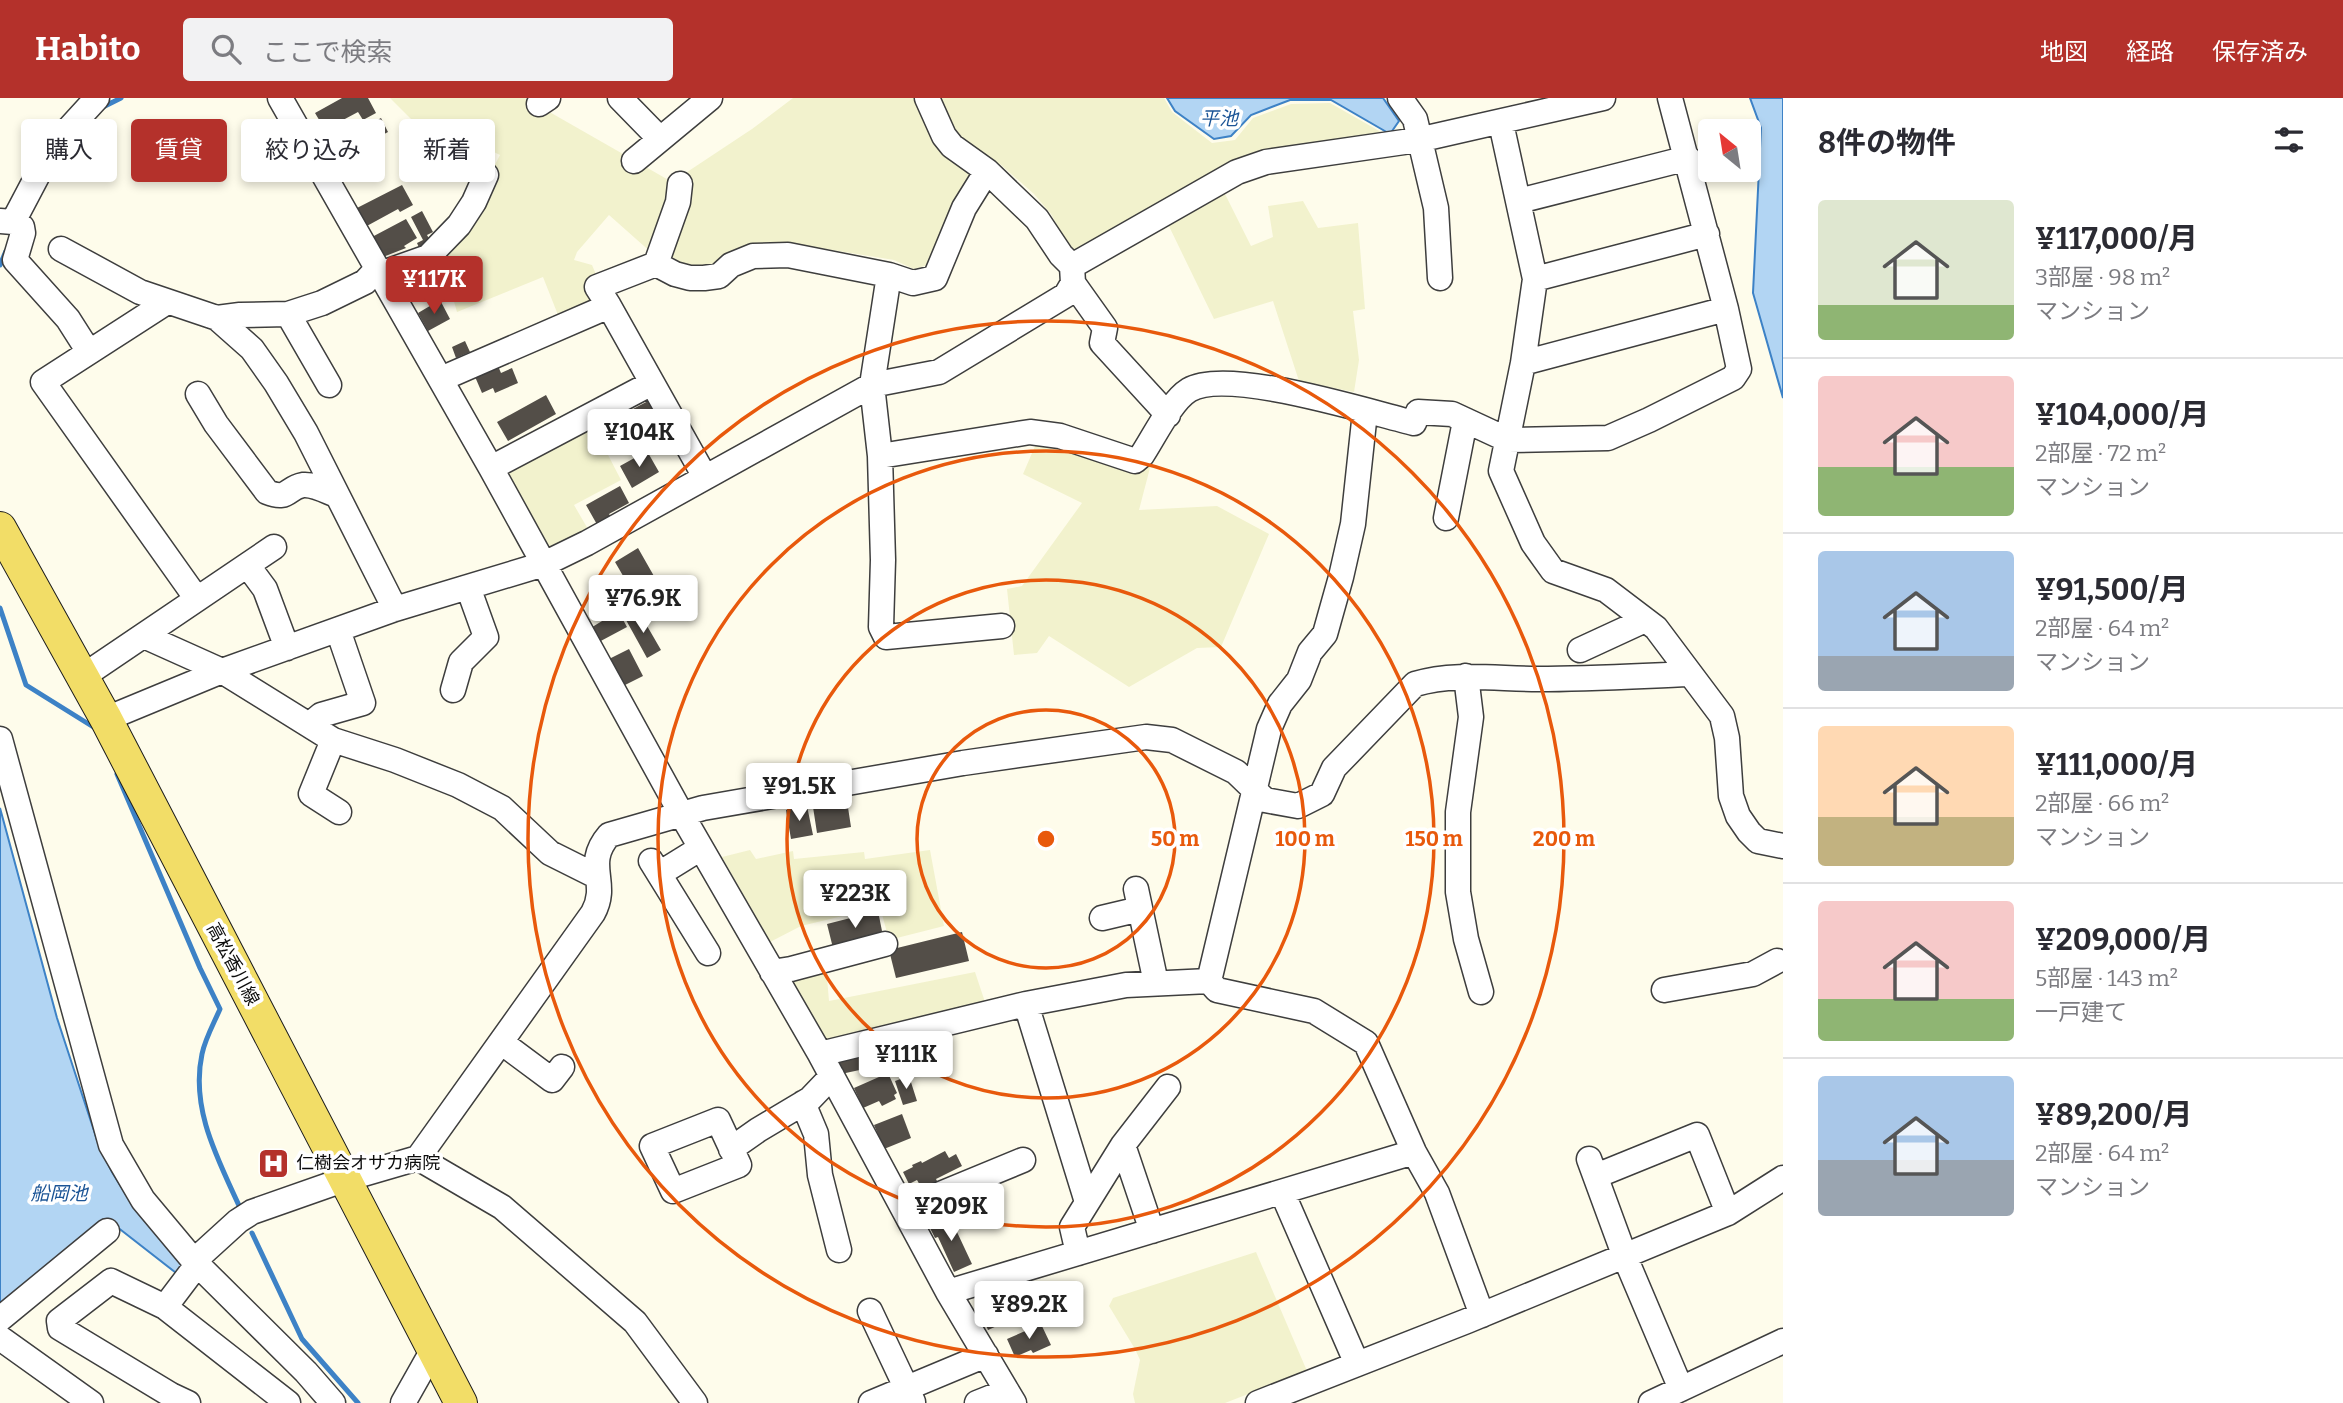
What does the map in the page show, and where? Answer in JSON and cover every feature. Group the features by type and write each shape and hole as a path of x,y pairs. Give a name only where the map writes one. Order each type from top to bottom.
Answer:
{"main road":[{"name":"高松香川線","path":"0,528 106,719 461,1403"}],"street":[{"path":"89,352 68,318 16,260 23,233 13,223 53,146 97,98"},
{"path":"280,98 491,468 682,815 820,1054 948,1292 1011,1397 977,1403"},
{"path":"620,98 660,139"},
{"path":"635,161 710,98"},
{"path":"927,98 944,136 952,146 987,171 1037,219 1105,328 1102,343 1168,415"},
{"path":"1400,98 1415,119 1436,208 1440,278"},
{"path":"106,719 222,671 395,610 544,564 587,543 872,385 939,372 1066,295 1072,274 1237,172 1266,162 1418,140 1502,123 1534,106 1602,98"},
{"path":"880,456 1030,432 1060,436 1135,461 1142,455 1179,398 1191,389 1212,383 1254,384 1414,424 1418,412 1452,414 1508,440 1608,438 1649,421 1733,378 1739,369 1688,158 1670,98"},
{"path":"1502,123 1535,279 1523,363 1501,471 1533,543 1553,571 1606,590 1656,628 1722,716 1727,738 1731,796 1738,816 1758,841 1783,846"},
{"path":"1519,201 1688,158"},
{"path":"705,477 597,287 656,264 675,274 704,278 719,276 731,265 753,256 788,255 889,275 913,283 935,278 964,208 987,171"},
{"path":"217,318 288,314 323,303 365,282 379,271 428,257 459,225 483,182"},
{"path":"656,264 678,202 680,184"},
{"path":"1535,279 1707,234"},
{"path":"61,249 140,292 217,318 252,349 306,433 395,610"},
{"path":"889,275 872,385 880,456 883,560 881,627 887,637 1002,626"},
{"path":"166,302 43,382 197,599"},
{"path":"440,379 609,306"},
{"path":"1523,363 1726,309"},
{"path":"288,314 329,385"},
{"path":"491,468 652,383"},
{"path":"198,394 216,424 267,492 278,497 287,495 300,485 312,485 336,495"},
{"path":"1209,981 1269,729 1280,704 1299,680 1310,652 1325,634 1341,577 1353,524 1365,412"},
{"path":"1446,519 1465,421"},
{"path":"82,677 274,547"},
{"path":"248,566 265,589 287,648"},
{"path":"453,690 461,662 485,637 468,587"},
{"path":"1580,650 1645,620"},
{"path":"309,725 321,715 363,704 338,630"},
{"path":"144,636 222,671 333,740 395,760 458,785 502,807 550,853 598,877"},
{"path":"194,1261 238,1221 252,1212 346,1179 418,1158 593,913 600,900 599,847 609,835 703,808 950,765 1146,737 1172,740 1236,772 1265,800 1298,806 1322,794 1334,768 1415,684 1466,676 1536,679 1689,674"},
{"path":"1466,676 1471,717 1458,812 1458,892 1466,939 1481,992"},
{"path":"0,739 111,1145 143,1200 194,1261 306,1372 333,1403"},
{"path":"333,740 312,794 339,812"},
{"path":"701,848 655,868 708,953"},
{"path":"1102,918 1138,899 1156,983"},
{"path":"772,972 885,944"},
{"path":"1664,990 1753,974 1781,965"},
{"path":"820,1054 1026,1004 1126,985 1209,981"},
{"path":"1209,981 1217,990 1314,1011 1366,1043 1413,1152 1437,1193 1482,1315"},
{"path":"1026,1004 1087,1202"},
{"path":"501,1042 552,1080 562,1066"},
{"path":"731,1149 803,1103 832,1076"},
{"path":"1078,1253 1072,1227 1123,1145 1168,1087"},
{"path":"803,1103 816,1134 820,1175 839,1250"},
{"path":"1681,1389 1625,1257 1592,1168 1697,1135 1728,1213"},
{"path":"1123,1145 1152,1231"},
{"path":"948,1292 1413,1152"},
{"path":"418,1158 502,1207 635,1322 695,1403"},
{"path":"904,1209 1023,1160"},
{"path":"1258,1403 1482,1315 1728,1213 1783,1178"},
{"path":"1282,1192 1357,1364"},
{"path":"0,1319 107,1231"},
{"path":"165,1307 196,1266 194,1261"},
{"path":"188,1403 61,1328 59,1321 111,1281 165,1307 288,1403"},
{"path":"870,1311 910,1396"},
{"path":"0,1338 91,1403"},
{"path":"1651,1403 1783,1342"},
{"path":"403,1403 434,1348"},
{"path":"871,1403 910,1396 986,1355"}],"green space":[{"path":"390,98 525,98 672,182 793,98 1164,98 1172,112 1212,143 1235,140 1253,118 1291,104 1330,103 1388,136 1243,161 1074,256 1051,214 1034,194 1000,164 961,228 949,259 914,269 894,260 783,242 740,247 726,261 714,265 685,265 668,254 662,262 609,215 577,252 574,260 592,265 606,298 558,315 543,277 457,312 439,249 470,213 486,182 495,182 495,165 500,155 495,153 495,119 411,119"},
{"path":"1222,188 1251,246 1273,237 1268,206 1303,201 1318,228 1358,223 1365,309 1353,311 1359,360 1354,392 1299,381 1273,301 1214,319 1165,218"},
{"path":"591,422 621,480 574,505 592,536 546,552 505,474"},
{"path":"1042,430 1151,464 1139,510 1217,506 1269,534 1221,647 1197,648 1129,687 1049,636 1037,653 1014,655 1007,589 1022,586 1082,503 1023,474"},
{"path":"750,850 756,859 793,851 794,859 864,852 865,859 930,850 944,926 889,940 880,907 801,926 770,942 722,857"},
{"path":"826,966 829,1001 975,972 986,1005 823,1041 788,977"},
{"path":"1256,1252 1307,1371 1225,1403 1135,1403 1133,1394 1140,1360 1109,1306 1113,1298"}],"water":[{"name":"平池","path":"1167,98 1383,98 1399,121 1390,134 1331,100 1290,100 1251,115 1231,136 1214,139 1175,111"},
{"path":"1750,98 1783,98 1783,398 1753,293 1758,182 1761,182 1761,119 1758,119"},
{"name":"船岡池","path":"0,808 57,1018 97,1140 130,1201 191,1265 180,1276 112,1223 0,1315"}],"building":[{"path":"342,98 368,98 376,113 365,119 358,112 345,119 319,119 315,113"},
{"path":"402,185 413,205 400,212 398,209 365,227 355,209"},
{"path":"422,211 433,232 427,235 432,244 420,250 417,243 423,240 411,217"},
{"path":"406,219 417,238 404,246 406,248 383,257 372,237"},
{"path":"426,264 438,288 419,299 415,292 404,298 395,281"},
{"path":"440,300 450,319 428,331 418,313"},
{"path":"465,341 470,352 456,358 452,347"},
{"path":"498,366 501,373 512,368 518,383 495,393 493,388 482,393 473,372"},
{"path":"546,395 556,414 508,441 497,422"},
{"path":"650,400 666,431 650,440 633,409"},
{"path":"647,451 659,472 632,488 620,466"},
{"path":"620,486 629,503 609,514 613,520 599,528 586,505"},
{"path":"638,548 663,592 640,605 615,562"},
{"path":"639,612 661,650 647,658 626,620"},
{"path":"621,616 627,627 597,643 589,629 607,618"},
{"path":"629,649 643,676 623,686 609,659"},
{"path":"847,801 851,827 817,833 813,807"},
{"path":"807,806 813,835 791,839 786,810"},
{"path":"878,911 883,936 833,948 827,924"},
{"path":"962,932 969,961 896,978 889,950"},
{"path":"879,1046 883,1065 841,1074 837,1055"},
{"path":"888,1073 897,1093 894,1095 896,1099 882,1106 879,1101 863,1108 854,1088"},
{"path":"909,1076 917,1101 903,1105 895,1081"},
{"path":"902,1114 911,1138 884,1149 874,1125"},
{"path":"945,1151 949,1158 956,1154 962,1166 936,1179 940,1187 925,1194 917,1180 909,1184 903,1172 913,1167 912,1165"},
{"path":"949,1215 972,1264 954,1272 938,1237 935,1238 928,1224"},
{"path":"1018,1285 1030,1311 988,1330 977,1304"},
{"path":"1041,1324 1051,1345 1015,1357 1007,1339"}],"waterway":[{"path":"103,107 121,98"},
{"path":"0,265 6,251"},
{"path":"0,608 26,685 95,728"},
{"path":"117,774 220,1009 202,1054 200,1095 209,1135 241,1210"},
{"path":"252,1233 302,1339 358,1403"}],"place":[{"name":"仁樹会オサカ病院","path":"273,1163"}]}
